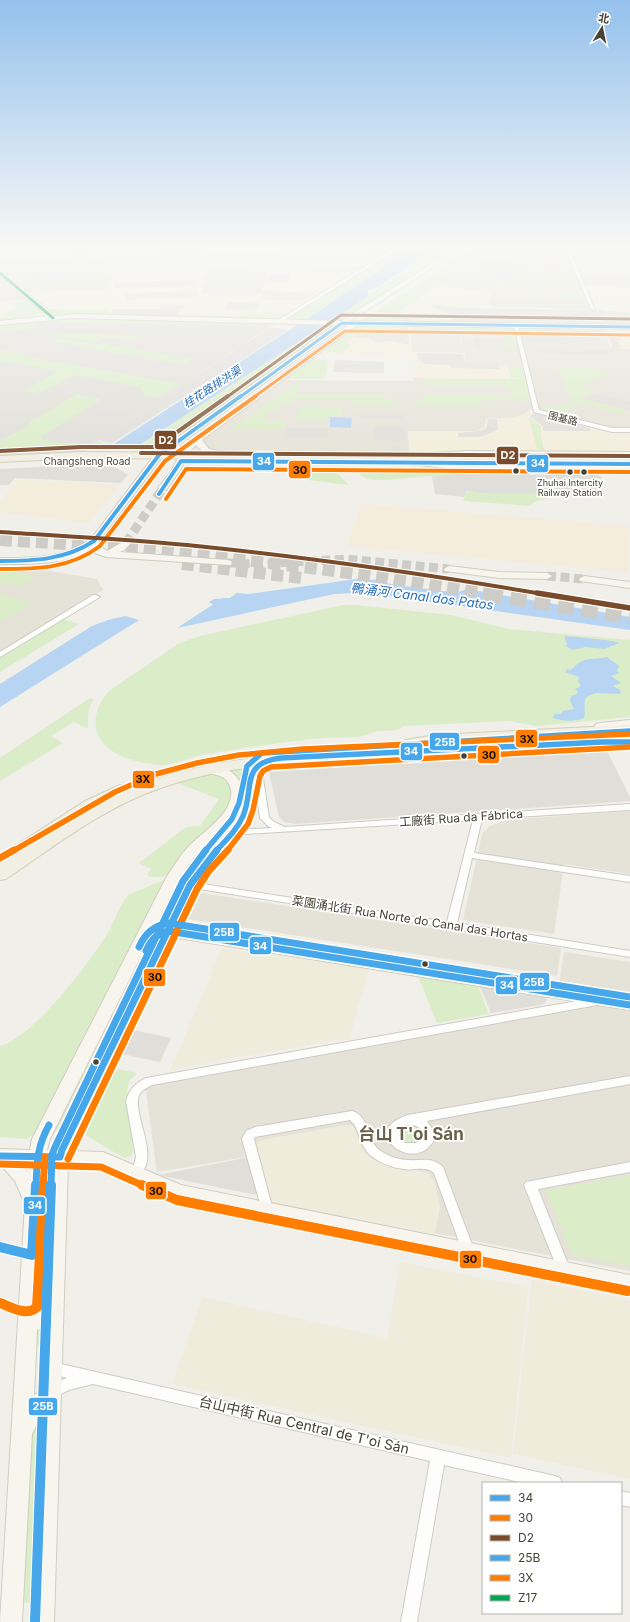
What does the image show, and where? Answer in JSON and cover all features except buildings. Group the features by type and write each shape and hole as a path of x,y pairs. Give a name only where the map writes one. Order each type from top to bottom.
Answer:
{"main road":[{"path":"0,322 17,321"},
{"path":"233,321 630,328"},
{"path":"0,560 27,560 66,555 83,550 94,541 159,459 346,321"},
{"path":"163,488 186,450 361,321"},
{"path":"198,440 204,450 214,454 229,455"},
{"name":"Changsheng Road","path":"0,459 81,454 139,455 159,459"},
{"path":"413,459 466,454 630,455"},
{"name":"Changsheng Road","path":"0,464 72,460 130,461 229,455 630,464"},
{"name":"Changsheng Road","path":"182,458 630,459"},
{"path":"106,554 100,547 103,540 159,459"},
{"path":"413,459 453,466 630,468"},
{"path":"94,541 96,549 106,554 227,564"},
{"path":"0,564 44,563 106,554 116,551 125,544 122,551 126,555 131,556"},
{"path":"449,569 499,575 547,576"},
{"path":"584,579 630,585"},
{"path":"548,733 630,724"},
{"path":"416,743 436,739 630,729"},
{"path":"0,876 36,845 107,795 145,778 186,765 228,756 261,752 416,743 450,743 630,734"},
{"path":"0,863 125,797 162,782 209,769 262,763 630,740"},
{"path":"43,1622 60,1157 190,885 206,862 239,823 248,806 252,773 262,763"},
{"path":"11,1622 34,1205 37,1157 41,1139 171,882 187,857 229,816 236,801 237,790 232,779 222,772 209,769"},
{"path":"0,858 36,845"},
{"path":"0,885 36,845"},
{"path":"187,857 187,870 190,885"},
{"path":"109,1004 122,994 130,982 151,939 157,933 168,931 630,1005"},
{"path":"87,1049 109,1053"},
{"path":"1,1156 103,1159 179,1192 630,1283"},
{"path":"1,1156 18,1169 24,1178 34,1205"},
{"path":"28,1320 36,1322 54,1318"},
{"path":"22,1435 29,1417 41,1401 51,1393"}],"street":[{"name":"围基路","path":"516,326 536,411 612,430 630,430"},
{"path":"0,655 96,597"},
{"name":"工廠街 Rua da Fábrica","path":"262,763 266,820 277,828 291,829"},
{"name":"工廠街 Rua da Fábrica","path":"232,833 630,807"},
{"path":"451,926 478,817"},
{"path":"469,855 630,879"},
{"name":"菜園涌北街 Rua Norte do Canal das Hortas","path":"190,885 630,954"},
{"path":"134,1172 139,1167 142,1157 132,1101 137,1089 150,1080 603,1001"},
{"path":"408,1120 419,1122 424,1125 429,1135 426,1144 421,1147 409,1149 397,1144 392,1135 398,1123 408,1120 630,1080"},
{"path":"267,1210 248,1139 250,1134 352,1115 358,1119 364,1140 372,1150 383,1158 396,1163 433,1165 439,1170 468,1250"},
{"path":"409,1149 418,1164"},
{"path":"564,1269 530,1185 630,1167"},
{"name":"台山中街 Rua Central de T'oi Sán","path":"52,1368 551,1482"},
{"path":"51,1393 76,1381 95,1378"},
{"path":"409,1622 438,1456"}],"shaded area":[{"path":"0,321 28,321 0,322"},
{"path":"18,321 277,322 97,441 81,454 0,459 0,323"},
{"path":"233,321 279,321 277,322"},
{"path":"361,321 477,321 478,325 409,324 411,352 464,353 466,365 507,366 509,379 413,378 412,358 315,354"},
{"path":"451,321 492,321 492,322 451,322"},
{"path":"478,321 630,321 630,325 478,323"},
{"path":"410,324 460,325 462,353 412,352"},
{"path":"408,325 409,345 392,341 375,343 371,339 354,337 364,333 399,329"},
{"path":"460,325 516,326 518,338 461,337"},
{"path":"516,326 602,327 611,348 630,349 630,430 612,430 536,411 534,406 526,413 517,417 486,419 485,426 478,431 408,431 409,457 209,455 197,450 187,449 281,380 413,381 413,378 527,379 524,366 466,365 464,353 462,353 462,337 519,338"},
{"path":"271,327 288,330 112,443 98,440"},
{"path":"603,327 630,328 630,349 612,348"},
{"path":"520,332 566,333 567,342 522,342"},
{"path":"607,333 630,333 630,336 619,336 620,340 618,343 621,348 613,348"},
{"path":"474,338 503,338 504,349 475,348"},
{"path":"536,349 609,350 611,354 537,353"},
{"path":"417,353 463,354 465,363 499,364 500,369 451,368 450,365 423,364 417,356"},
{"path":"335,360 384,362 384,373 333,372"},
{"path":"597,393 630,402 630,410 584,399"},
{"path":"92,407 122,412 103,425 73,419"},
{"path":"536,411 612,430 630,430 630,454 410,457 409,431 478,431 486,426 487,419 510,418"},
{"path":"535,412 590,428 591,431 543,431 543,426 530,417"},
{"path":"359,414 402,414 402,419 359,419"},
{"path":"488,419 497,419 498,430 480,437 458,437 458,433 485,429"},
{"path":"60,427 101,434 88,442 62,442 45,439 45,436"},
{"path":"374,427 404,427 405,441 374,440"},
{"path":"287,428 328,428 327,438 286,438"},
{"path":"59,466 110,466 117,468 128,475 121,483 15,478 9,485 0,485 0,469"},
{"path":"467,473 596,474 602,477 599,491 592,493 484,493 467,491 464,497 435,494 432,476"},
{"path":"18,480 118,485 89,523 0,512 0,502"},
{"path":"362,504 629,526 628,572 347,546"},
{"path":"0,570 43,570 97,579 103,590 0,652"},
{"path":"607,751 630,797 630,801 296,824 284,822 279,817 269,772"},
{"path":"630,811 630,874 564,864 554,934 463,920 482,834 488,827 505,820"},
{"path":"201,893 561,948 557,976 189,919"},
{"path":"222,948 369,969 349,1040 338,1040 216,1061 170,1071"},
{"path":"564,952 630,962 630,995 559,984"},
{"path":"479,984 548,995 546,1002 541,1005 491,1013"},
{"path":"583,1001 630,1009 630,1271 273,1202 257,1155 157,1172 144,1078"},
{"path":"133,1030 171,1038 160,1062 122,1054"},
{"path":"346,1125 354,1126 364,1152 373,1159 385,1164 426,1172 430,1175 435,1183 440,1207 435,1234 268,1202 255,1146 257,1142 261,1140"},
{"path":"250,1157 261,1196 158,1175"},
{"path":"400,1262 528,1287 511,1458 172,1384 202,1297 387,1338"},
{"path":"532,1280 630,1300 630,1479 513,1454"}],"green space":[{"path":"28,321 266,322 260,326 37,322 28,332 19,330 0,333 0,323"},
{"path":"280,321 303,321 301,322 278,322"},
{"path":"329,321 346,321 166,449 133,450"},
{"path":"362,321 450,321 450,322 477,322 477,325 358,323"},
{"path":"358,324 409,325 362,334 348,341 348,344 351,346 340,353 322,351"},
{"path":"411,324 514,327 518,348 506,348 503,332 411,330"},
{"path":"518,327 601,328 602,332 519,331"},
{"path":"40,333 142,335 131,341 105,337 95,342"},
{"path":"60,338 194,359 185,365 52,342"},
{"path":"0,350 21,353 39,359 181,384 158,398 145,396 140,387 75,375 36,393 23,391 58,371 0,361"},
{"path":"313,358 329,361 324,379 284,379"},
{"path":"508,366 523,366 525,379 511,378"},
{"path":"558,367 588,367 607,373 580,387 595,392 571,403"},
{"path":"425,379 526,380 532,401 481,400 481,407 409,406 425,398 426,394 513,395 511,389 505,389 504,386 427,385"},
{"path":"298,381 296,393 383,394 389,400 405,406 353,405 353,399 292,399 291,405 278,405 277,412 265,412 264,421 285,421 284,429 232,429"},
{"path":"77,394 102,399 42,436 42,439 61,443 91,443 95,441 112,444 104,449 0,450 0,441 26,427 30,422"},
{"path":"582,399 627,410 621,414 590,405 576,405 557,416 537,411 535,405 565,406"},
{"path":"299,406 343,407 342,416 327,416 327,419 298,419"},
{"path":"529,417 541,426 541,436 544,450 537,449"},
{"path":"279,469 329,470 338,474 349,485 300,479 290,471"},
{"path":"402,469 595,472 478,474 383,480 370,479 360,475 362,472"},
{"path":"467,492 547,493 549,498 534,502 530,506 463,501"},
{"path":"0,571 22,573 35,577 18,586 7,582 0,585"},
{"path":"0,593 31,604 0,622"},
{"path":"343,605 451,615 509,629 630,640 630,717 537,726 508,721 404,726 395,730 378,731 358,737 318,738 202,755 173,764 164,765 145,763 125,758 108,748 101,741 97,732 96,715 99,705 109,691 178,644 200,636"},
{"path":"64,619 79,624 0,672 0,655"},
{"path":"90,698 94,700 89,709 88,727 86,728 74,722 51,736 63,743 0,781 0,758"},
{"path":"541,736 543,740 285,755 230,760 208,764 171,775 97,806 124,791 157,777 194,766 231,758"},
{"path":"225,768 248,768 246,795 237,817 194,869 195,857 230,820 237,809 241,798 242,787 238,777"},
{"path":"207,772 222,775 232,787 231,807 172,873 162,877 150,877 147,875 151,869 139,863 186,827 200,826 219,799 174,782"},
{"path":"166,879 35,1134 26,1139 0,1137 0,1046 14,1040 29,1028 60,997 88,962 108,933 128,895"},
{"path":"418,976 477,984 489,1014 437,1023"},
{"path":"93,1060 96,1064 63,1131 54,1130 88,1062"},
{"path":"117,1069 137,1073 130,1080 127,1089 133,1151 131,1156 124,1158 84,1134 110,1075"},
{"path":"403,1122 423,1127 424,1143 399,1143 396,1128"},
{"path":"59,1166 45,1346 33,1346 48,1167"},
{"path":"630,1176 630,1266 572,1254 546,1190"},
{"path":"42,1427 35,1602 22,1603 31,1428"}],"water":[{"name":"桂花路排洪渠","path":"304,321 330,321 132,450 106,449"},
{"path":"330,417 352,418 351,428 330,427"},
{"name":"鴨涌河 Canal dos Patos","path":"357,579 376,580 390,584 442,591 458,592 467,589 630,617 630,630 390,596 355,593 334,594 177,628 223,598 230,598 237,593 248,594"},
{"path":"125,616 139,620 0,707 0,684 92,626"},
{"path":"565,636 619,643 604,649 586,647 572,650 566,647 567,644"},
{"path":"607,657 619,666 617,670 619,673 611,676 621,683 613,686 620,690 621,693 596,693 586,697 584,718 568,721 553,718 554,714 561,714 563,711 574,709 570,701 571,696 577,694 578,691 574,689 581,685 578,682 579,677 565,672 567,669 571,670 584,660"}],"waterway":[{"name":"鴨涌河 Canal dos Patos","path":"214,602 234,601"}],"tunnel":[{"path":"126,543 163,488"},
{"path":"0,540 186,554 309,568 493,594"},
{"path":"227,563 262,564 346,559 449,569"},
{"path":"182,564 301,578"},
{"path":"547,576 584,579"},
{"path":"487,593 630,616"}],"transit line":[{"name":"D2","path":"0,451 81,447 156,447 333,321"},
{"name":"34","path":"0,561 49,559 61,557 84,548 94,541 159,455 342,323 630,327"},
{"name":"30","path":"0,569 40,568 66,564 90,554 100,546 165,461 345,331 630,335"},
{"name":"D2","path":"141,453 630,456"},
{"name":"34","path":"159,494 181,461 630,464"},
{"name":"30","path":"166,499 186,469 630,472"},
{"name":"D2","path":"0,532 217,548 439,577 630,608"},
{"name":"25B","path":"35,1622 52,1155 183,881 200,857 232,819 239,803 247,766 262,753 266,752 630,731"},
{"name":"3X","path":"0,858 115,792 156,774 197,763 239,755 303,749 630,734"},
{"name":"34","path":"0,1156 60,1157 62,1150 190,885 204,865 232,833 241,820 246,807 253,773 256,767 261,763 268,760 281,758 602,742 630,742"},
{"name":"30","path":"68,1159 197,889 211,868 239,837 248,824 253,810 260,776 263,771 271,767 282,766 630,747"},
{"name":"25B","path":"139,947 150,930 168,923 630,997"},
{"name":"34","path":"146,951 154,937 160,933 168,931 630,1005"},
{"name":"34","path":"0,1247 32,1255 37,1157 41,1139 49,1125"},
{"name":"30","path":"0,1303 25,1311 34,1310 37,1307 45,1157"},
{"name":"30","path":"0,1164 101,1167 177,1200 628,1291"}],"place":[{"name":"Zhuhai Intercity Railway Station","path":"570,472"}],"district":[{"name":"台山 T'oi Sán","path":"411,1134"}]}
